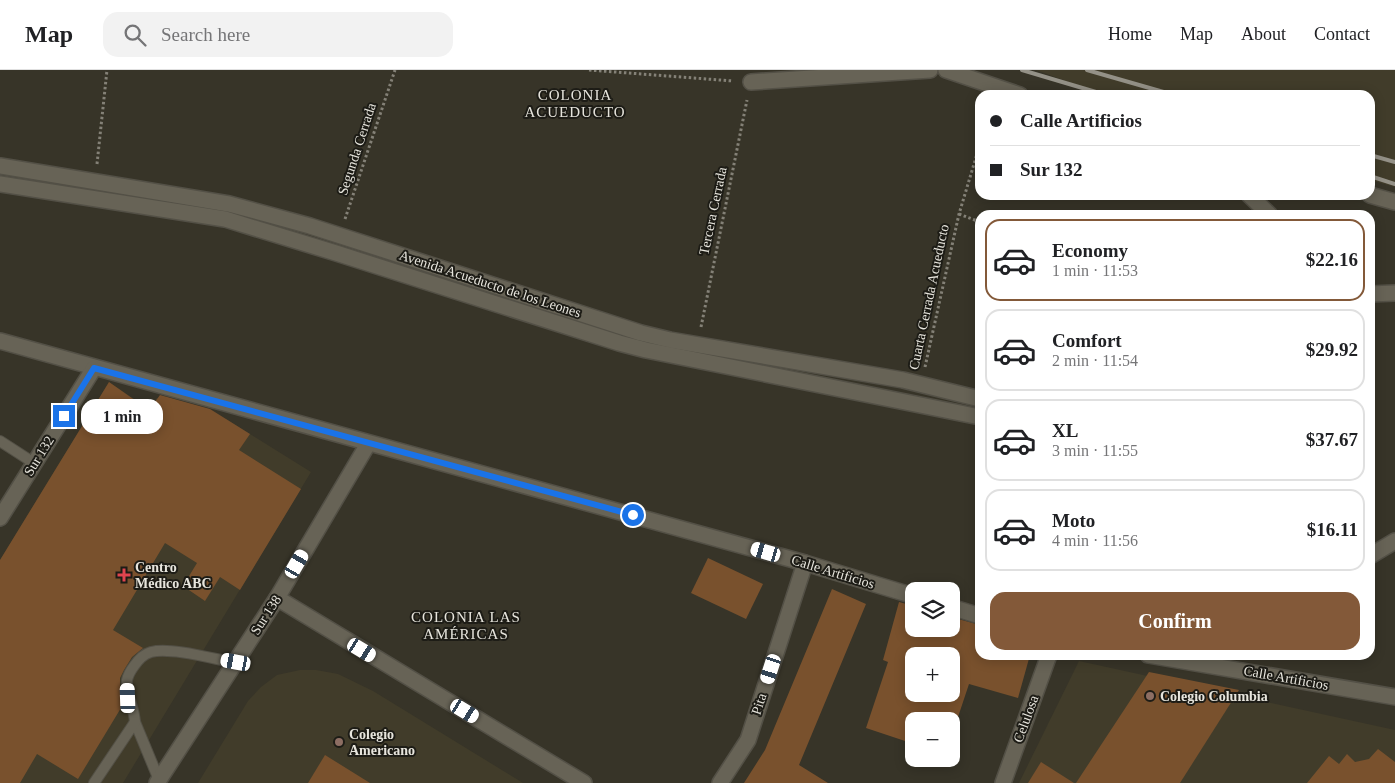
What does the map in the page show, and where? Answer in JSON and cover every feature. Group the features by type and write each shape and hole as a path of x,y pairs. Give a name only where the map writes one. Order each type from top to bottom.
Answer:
{"street":[{"path":"751,82 930,70"},
{"path":"946,70 1005,90"},
{"name":"Avenida Acueducto de los Leones","path":"0,166 229,204 340,236 641,333 697,345 921,385 975,398"},
{"name":"Avenida Acueducto de los Leones","path":"0,184 225,219 619,343 975,416"},
{"path":"1375,196 1395,202"},
{"path":"1254,200 1265,210"},
{"path":"1375,294 1395,293"},
{"name":"Calle Artificios","path":"0,341 805,563 905,593"},
{"name":"Sur 132","path":"0,518 94,368"},
{"name":"Sur 138","path":"158,781 277,598 368,444"},
{"path":"1375,553 1395,541"},
{"name":"Pita","path":"720,783 748,740 805,563"},
{"path":"277,598 584,783"},
{"path":"960,610 975,614"},
{"name":"Celulosa","path":"1002,783 1047,660"},
{"name":"Calle Artificios","path":"1177,660 1395,697"}],"lane":[{"path":"0,441 34,463"},
{"path":"158,781 135,722 128,698 127,678 139,659 150,652 165,650 236,662"},
{"path":"94,783 135,722"}],"path":[{"path":"95,182 107,70"},
{"name":"Segunda Cerrada","path":"340,236 395,70"},
{"path":"589,70 751,82"},
{"name":"Tercera Cerrada","path":"697,345 751,82"},
{"name":"Cuarta Cerrada Acueducto","path":"921,385 959,214 975,161"},
{"path":"959,214 975,220"}],"shaded area":[{"path":"1036,70 1395,70 1395,187 1375,181 1375,90 1090,90"},
{"name":"Centro Médico ABC","path":"109,382 149,409 157,398 207,430 222,425 226,419 311,472 123,783 0,783 0,560"},
{"name":"Colegio Columbia","path":"1079,661 1395,730 1395,783 1019,783"},
{"name":"Colegio Americano","path":"300,670 316,670 338,674 373,691 523,783 198,783 248,701 261,687 277,675"}],"building":[{"name":"Centro Médico ABC","path":"109,382 149,410 160,395 210,409 250,434 239,450 301,489 240,590 220,577 205,601 183,586 197,563 165,543 113,630 143,648 132,657 120,678 124,703 78,779 37,754 20,783 0,783 0,560"},
{"path":"708,558 763,584 746,619 691,593"},
{"path":"832,589 866,604 799,765 828,783 744,783 765,750"},
{"path":"899,602 905,604 905,637 960,637 960,619 975,624 975,660 1029,660 1018,698 969,684 960,712 905,712 905,741 866,728 888,662 883,660"},
{"path":"1149,672 1239,690 1180,783 1076,783"},
{"path":"1378,749 1395,762 1395,783 1307,783 1329,756 1339,764 1347,754 1355,762 1369,759"},
{"path":"325,755 370,783 308,783"},
{"path":"1041,762 1074,783 1028,783"}],"railway":[{"path":"1022,70 1089,90"},
{"path":"1087,70 1157,90"},
{"path":"1375,156 1395,162"},
{"path":"1375,178 1395,184"}],"place":[{"name":"Centro Médico ABC","path":"124,575"},
{"name":"Colegio Columbia","path":"1150,696"},
{"name":"Colegio Americano","path":"339,742"}],"district":[{"name":"COLONIA ACUEDUCTO","path":"575,104"},
{"name":"COLONIA LAS AMÉRICAS","path":"466,626"}],"route":[{"path":"64,416 94,368 633,515"}]}
